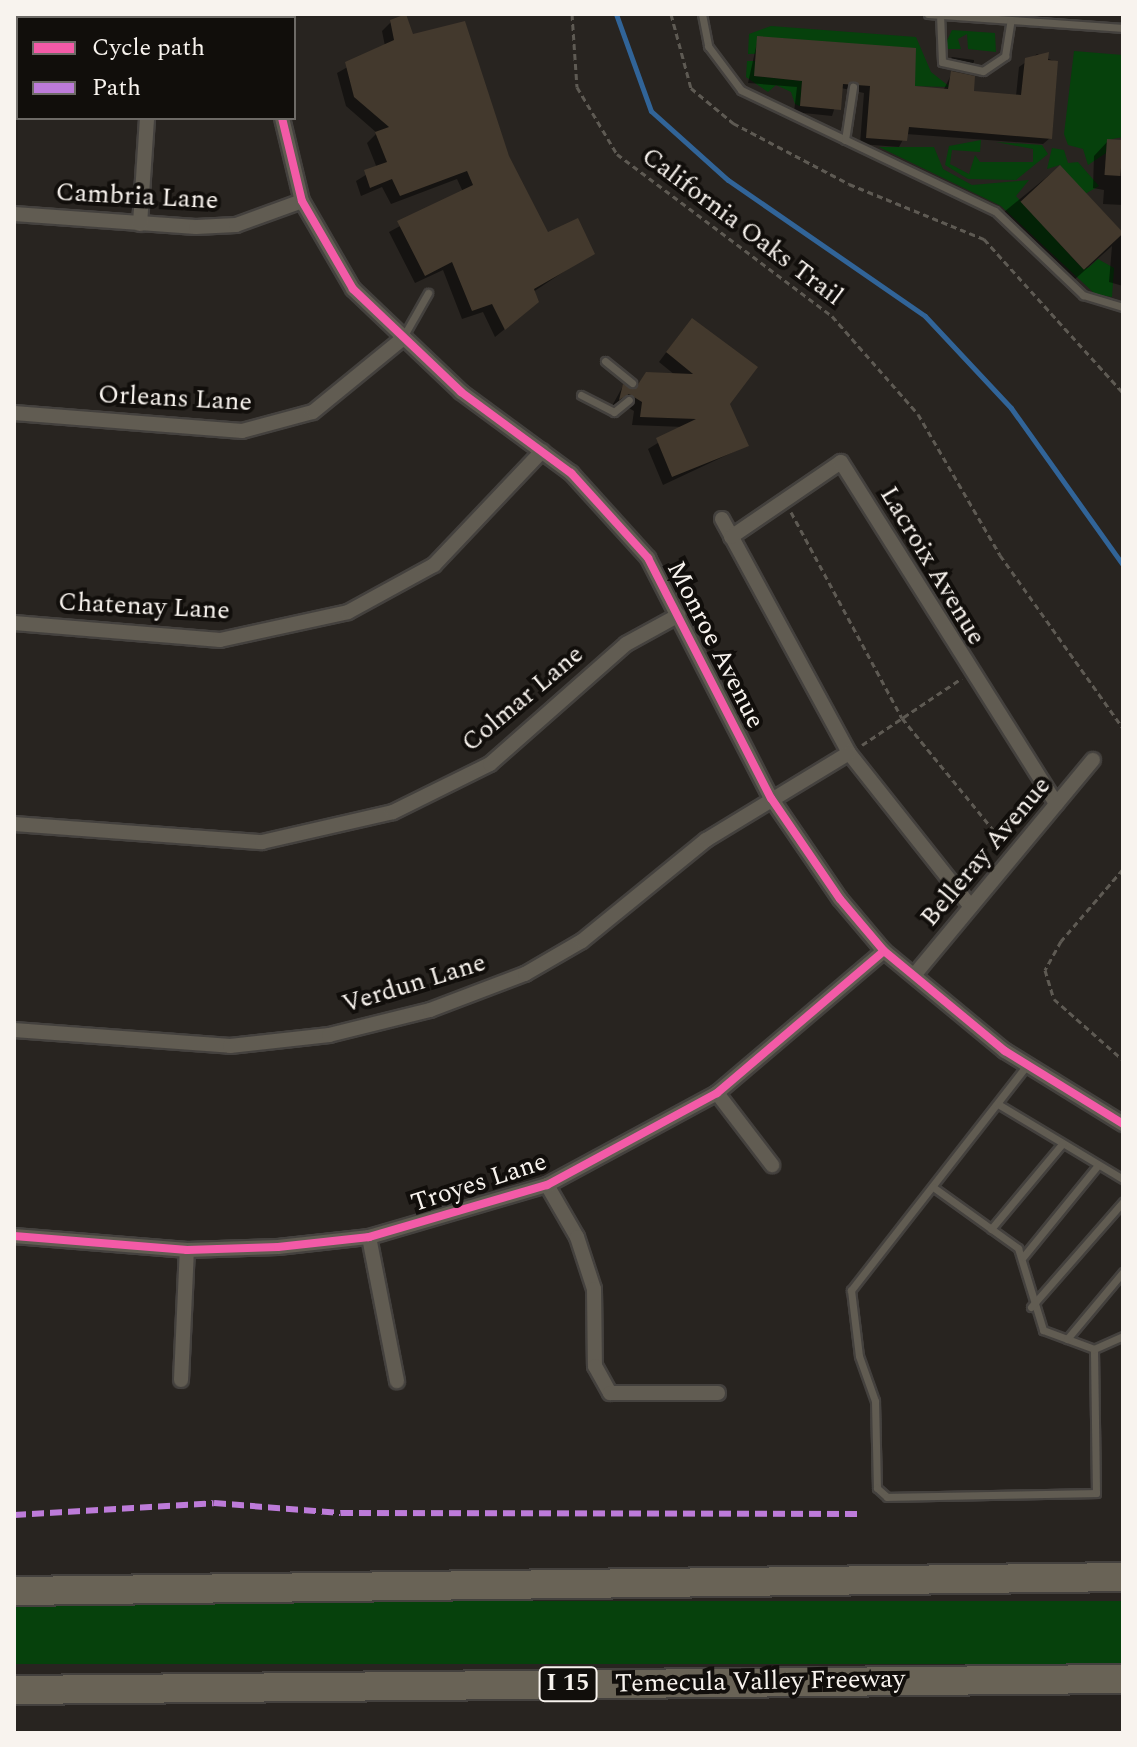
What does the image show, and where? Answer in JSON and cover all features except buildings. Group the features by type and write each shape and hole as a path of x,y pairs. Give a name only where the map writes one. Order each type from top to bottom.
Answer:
{"highway":[{"path":"14,1591 1123,1577"},
{"name":"Temecula Valley Freeway","path":"14,1690 1123,1679"}],"street":[{"path":"140,224 147,120"},
{"name":"Monroe Avenue","path":"282,120 302,201 353,289 401,340 542,451 623,526 679,615 771,798 803,852 884,951 916,973 1027,1065 1123,1124"},
{"name":"Cambria Lane","path":"14,214 140,224 236,225 302,201"},
{"name":"Orleans Lane","path":"14,413 242,431 313,412 401,340"},
{"name":"Chatenay Lane","path":"14,623 220,640 348,612 434,565 542,451"},
{"name":"Lacroix Avenue","path":"731,537 841,462 970,673 1056,804"},
{"path":"722,519 849,753 971,907"},
{"name":"Colmar Lane","path":"14,824 262,842 393,812 490,764 626,644 679,615"},
{"name":"Verdun Lane","path":"14,1030 230,1046 329,1035 430,1010 525,974 582,941 771,798 849,753"},
{"name":"Belleray Avenue","path":"916,973 1093,760"},
{"name":"Troyes Lane","path":"14,1236 187,1250 369,1237 547,1185 717,1093 884,951"},
{"path":"717,1093 772,1165"},
{"path":"547,1185 594,1289 595,1366 610,1393 718,1393"},
{"path":"369,1237 397,1381"},
{"path":"181,1380 187,1250"}],"lane":[{"path":"702,14 708,46 741,90 995,211 1083,295 1123,307"},
{"path":"928,14 1123,28"},
{"path":"940,14 942,62 983,71 1005,56 1011,20"},
{"path":"845,140 853,87"},
{"path":"401,340 428,293"},
{"path":"605,361 632,383"},
{"path":"581,395 614,412 629,400"},
{"path":"1027,1065 851,1290 859,1356 875,1401 877,1488 887,1497 1096,1493 1094,1349"},
{"path":"998,1104 1123,1179"},
{"path":"991,1229 1062,1144"},
{"path":"1023,1257 1098,1165"},
{"path":"933,1187 991,1229 1023,1257 1031,1307 1043,1330 1094,1349 1123,1336"},
{"path":"1031,1307 1123,1202"},
{"path":"1067,1339 1123,1272"}],"path":[{"path":"671,14 691,88 733,123 849,184 984,239 1123,393"},
{"path":"785,500 902,718 1014,856"},
{"path":"849,753 970,673"},
{"path":"1123,869 1061,941 1045,970 1054,999 1123,1060"}],"green space":[{"path":"771,26 916,37 931,72 950,87 912,86 916,48 748,54 749,34"},
{"path":"952,30 995,33 996,52 968,49 967,34 958,39 961,49 943,49"},
{"path":"1074,51 1123,55 1123,137 1107,140 1106,153 1088,165 1083,149 1068,145 1064,134"},
{"path":"747,61 755,61 755,76 802,81 800,106 817,113 795,104 791,92 776,85 768,92 746,77"},
{"path":"981,140 980,152 952,150 950,164 969,174 975,155 980,162 1033,162 1033,149 996,142 1042,145 1048,154 1016,180 968,179 945,165 949,146"},
{"path":"879,147 934,147 943,169 972,185 1029,180 1016,196 1079,265 1088,268 1098,259 1114,268 1112,297 1095,294 1001,206"},
{"path":"1052,148 1064,150 1068,163 1078,162 1099,186 1085,194 1060,165 1047,169"},
{"path":"14,1601 1123,1601 1123,1664 14,1664"}],"waterway":[{"path":"616,14 651,111 728,180 925,316 1011,408 1123,565"}],"marked path":[{"path":"14,1515 214,1503 341,1513 863,1514"}],"cycle path":[{"path":"282,120 302,201 353,289 461,392 571,473 648,558 771,798 840,899 884,951 1005,1051 1123,1124"},
{"path":"14,1236 187,1250 278,1247 369,1237 547,1185 717,1093 884,951"}]}
